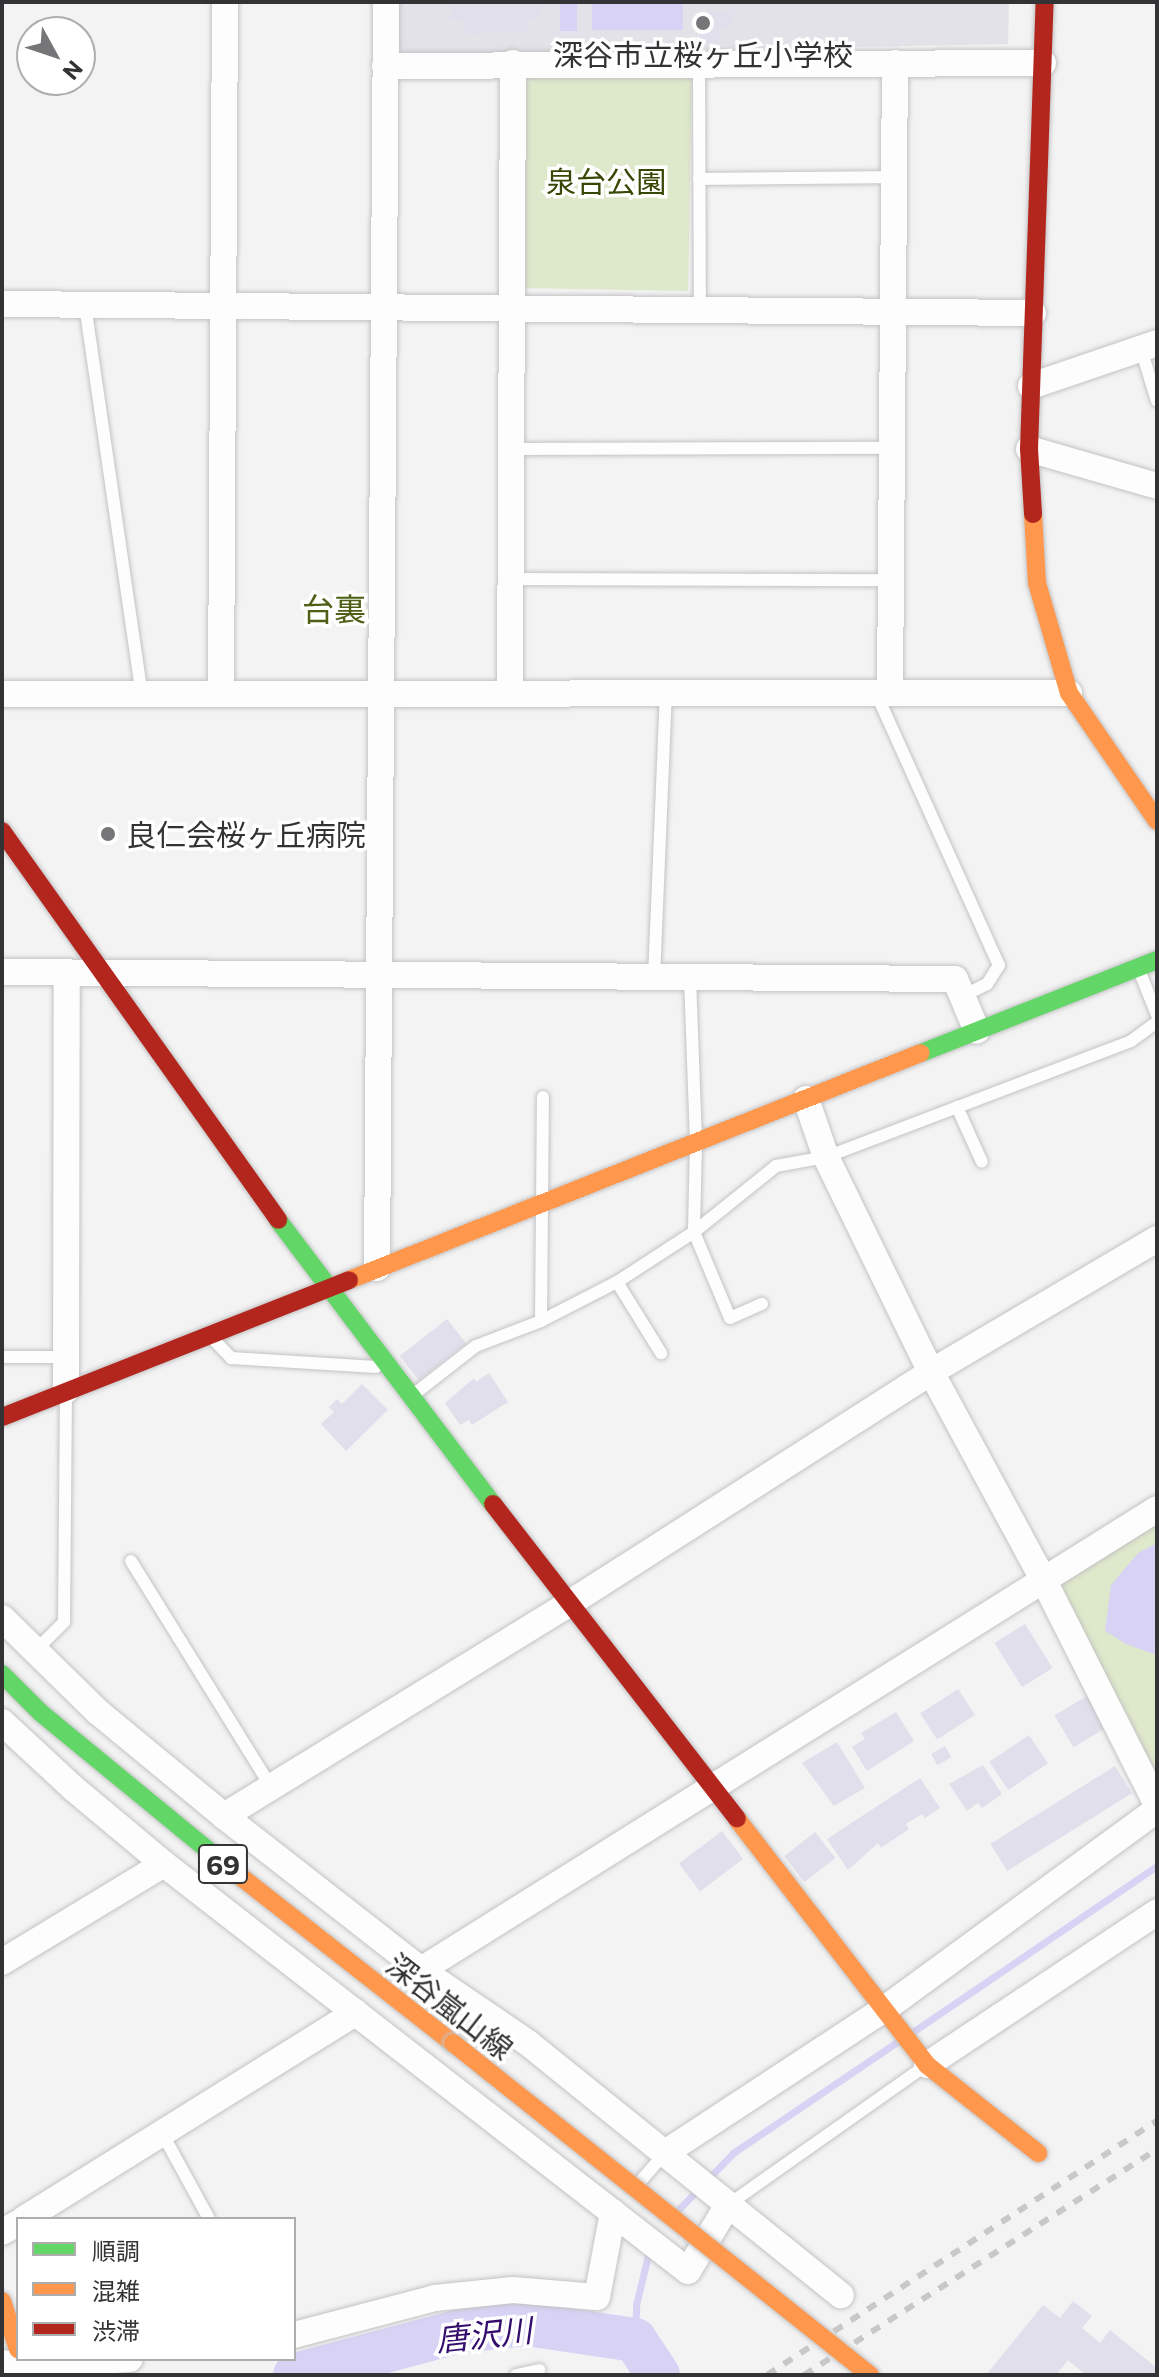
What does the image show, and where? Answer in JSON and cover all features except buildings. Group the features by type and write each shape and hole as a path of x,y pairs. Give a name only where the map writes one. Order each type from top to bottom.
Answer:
{"street":[{"path":"221,694 225,2"},
{"path":"377,1268 386,2"},
{"path":"1045,2 1029,449 1037,583 1069,693 1157,821"},
{"path":"385,66 699,62 1043,63"},
{"path":"510,694 513,63"},
{"path":"883,693 892,448 895,63"},
{"path":"2,304 1033,313"},
{"path":"1031,386 1149,346"},
{"path":"1029,449 1157,486"},
{"path":"2,694 1069,693"},
{"path":"2,831 326,1288 925,2062 1038,2153"},
{"path":"2,1417 1157,960"},
{"path":"2,972 955,979 977,1031"},
{"path":"66,1390 67,972"},
{"path":"665,2153 886,2008 1157,1807 1043,1579 931,1372 826,1157 806,1099"},
{"path":"224,1816 570,1603 931,1372 1157,1239"},
{"path":"421,1970 1157,1509"},
{"path":"2,1618 98,1712 224,1816 421,1970 528,2043 841,2296"},
{"name":"深谷嵐山線","path":"2,1674 41,1713 195,1841 870,2375"},
{"path":"2,1722 73,1788 164,1864 688,2271 728,2205"},
{"path":"2,1962 164,1864"},
{"path":"925,2062 1157,1912"},
{"path":"27,2217 356,2012"},
{"path":"463,2096 528,2043"},
{"path":"296,2334 435,2298 513,2290 597,2297 613,2212"},
{"path":"2,2301 16,2352"},
{"path":"19,2363 74,2361"}],"lane":[{"path":"699,62 700,310"},
{"path":"699,179 894,177"},
{"path":"85,305 142,694"},
{"path":"1149,346 1157,401"},
{"path":"512,449 892,448"},
{"path":"511,579 889,580"},
{"path":"654,978 666,693"},
{"path":"883,693 999,965 987,984 962,996"},
{"path":"1138,967 1157,1015"},
{"path":"690,978 696,1142 694,1232 730,1318 762,1304"},
{"path":"411,1397 476,1346 541,1321 617,1282 694,1232 776,1166 826,1157 1131,1041 1157,1022"},
{"path":"541,1321 543,1097"},
{"path":"957,1107 982,1162"},
{"path":"617,1282 661,1353"},
{"path":"209,1334 231,1358 388,1368"},
{"path":"2,1357 67,1357"},
{"path":"36,1650 64,1622 66,1390"},
{"path":"131,1561 271,1787"},
{"path":"728,2205 925,2062"},
{"path":"162,2133 208,2217"},
{"path":"613,2212 665,2153"},
{"path":"516,2375 539,2370"}],"shaded area":[{"name":"深谷市立桜ヶ丘小学校","path":"398,2 1009,2 1008,44 398,56"},
{"path":"560,2 577,2 577,31 560,31"},
{"path":"592,2 683,2 683,30 592,30"},
{"path":"1157,1543 1157,1655 1126,1644 1105,1631 1111,1585 1138,1553"}],"green space":[{"name":"泉台公園","path":"521,64 692,67 688,291 517,288"},
{"path":"1157,1509 1157,1803 1043,1579"}],"waterway":[{"path":"914,2031 1157,1866"},
{"path":"707,2180 733,2153 897,2042"},
{"path":"679,2209 698,2189"},
{"path":"635,2340 636,2305 650,2247"},
{"name":"唐沢川","path":"295,2375 460,2331 527,2324 635,2340 658,2375"}],"railway":[{"path":"767,2375 1157,2121"},
{"path":"804,2375 1157,2149"}],"traffic: fast":[{"path":"921,1053 1157,960"},
{"path":"278,1220 493,1504"},
{"path":"2,1674 41,1713 241,1877"}],"traffic: slow":[{"path":"1033,514 1037,583 1069,693 1157,821"},
{"path":"349,1280 921,1053"},
{"path":"737,1819 927,2065 1038,2153"},
{"path":"241,1877 453,2043"},
{"path":"453,2043 870,2375"},
{"path":"2,2301 16,2343"}],"traffic: jam":[{"path":"1033,514 1029,449 1045,2"},
{"path":"2,831 278,1220"},
{"path":"2,1417 349,1280"},
{"path":"493,1504 737,1819"}],"place":[{"name":"深谷市立桜ヶ丘小学校","path":"703,23"},
{"name":"良仁会桜ヶ丘病院","path":"108,834"}],"district":[{"name":"台裏","path":"334,608"}]}
